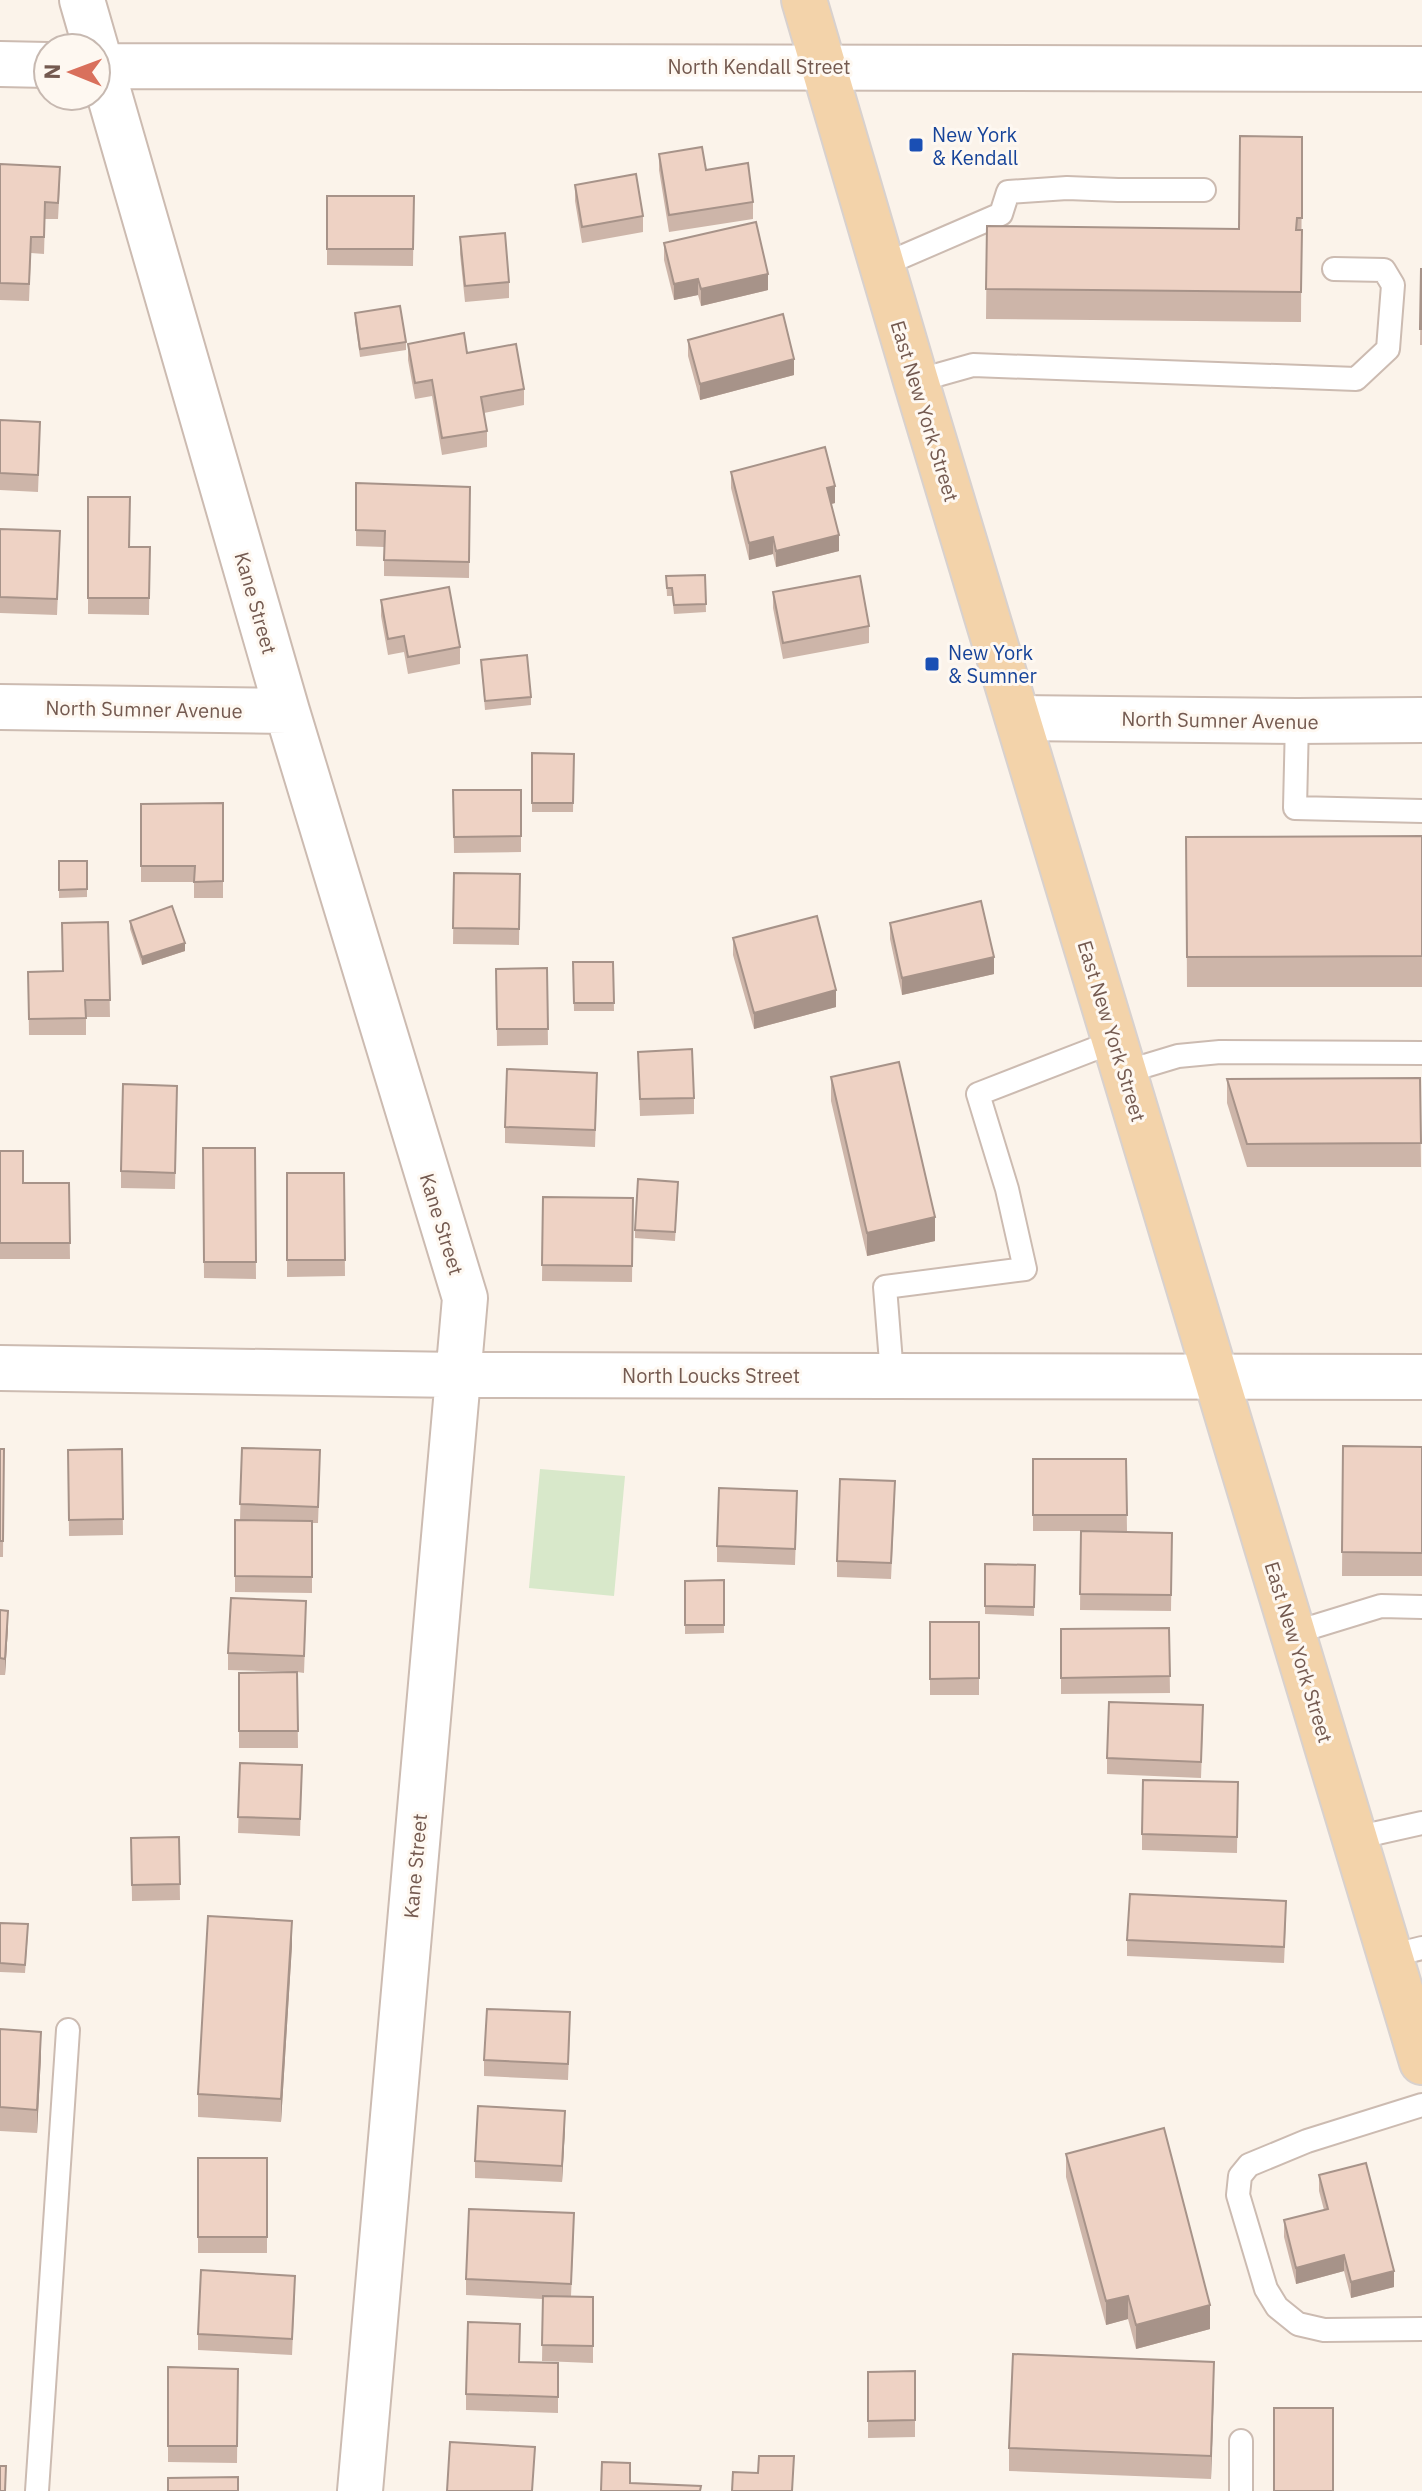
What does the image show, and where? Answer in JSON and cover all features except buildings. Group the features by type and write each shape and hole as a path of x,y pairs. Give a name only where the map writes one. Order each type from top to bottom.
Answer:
{"main road":[{"name":"East New York Street","path":"804,0 1355,1838 1406,1952 1422,2062"}],"street":[{"name":"Kane Street","path":"82,0 90,32"},
{"path":"0,64 32,65"},
{"name":"North Kendall Street","path":"112,66 1422,69"},
{"name":"Kane Street","path":"112,111 287,711 465,1298 360,2491"},
{"name":"North Sumner Avenue","path":"0,707 287,711"},
{"name":"North Sumner Avenue","path":"1018,718 1422,720"},
{"name":"North Loucks Street","path":"0,1368 459,1375 1422,1377"}],"lane":[{"path":"883,265 1001,214 1008,192 1067,188 1204,190"},
{"path":"916,381 973,365 1356,379 1388,349 1393,285 1384,270 1334,269"},
{"path":"1297,721 1295,808 1422,811"},
{"path":"892,1375 885,1287 1025,1269 1007,1189 978,1094 1120,1057 1220,1052 1422,1053"},
{"path":"1293,1633 1381,1606 1422,1607"},
{"path":"1355,1838 1422,1823"},
{"path":"37,2491 68,2030"},
{"path":"1422,2105 1307,2141 1249,2165 1240,2176 1238,2195 1266,2289 1277,2307 1298,2324 1324,2330 1422,2329"},
{"path":"1241,2441 1241,2491"}],"green space":[{"path":"540,1469 625,1476 614,1596 529,1588"}],"place":[{"name":"New York & Kendall","path":"916,145"},
{"name":"New York & Sumner","path":"932,664"}]}
